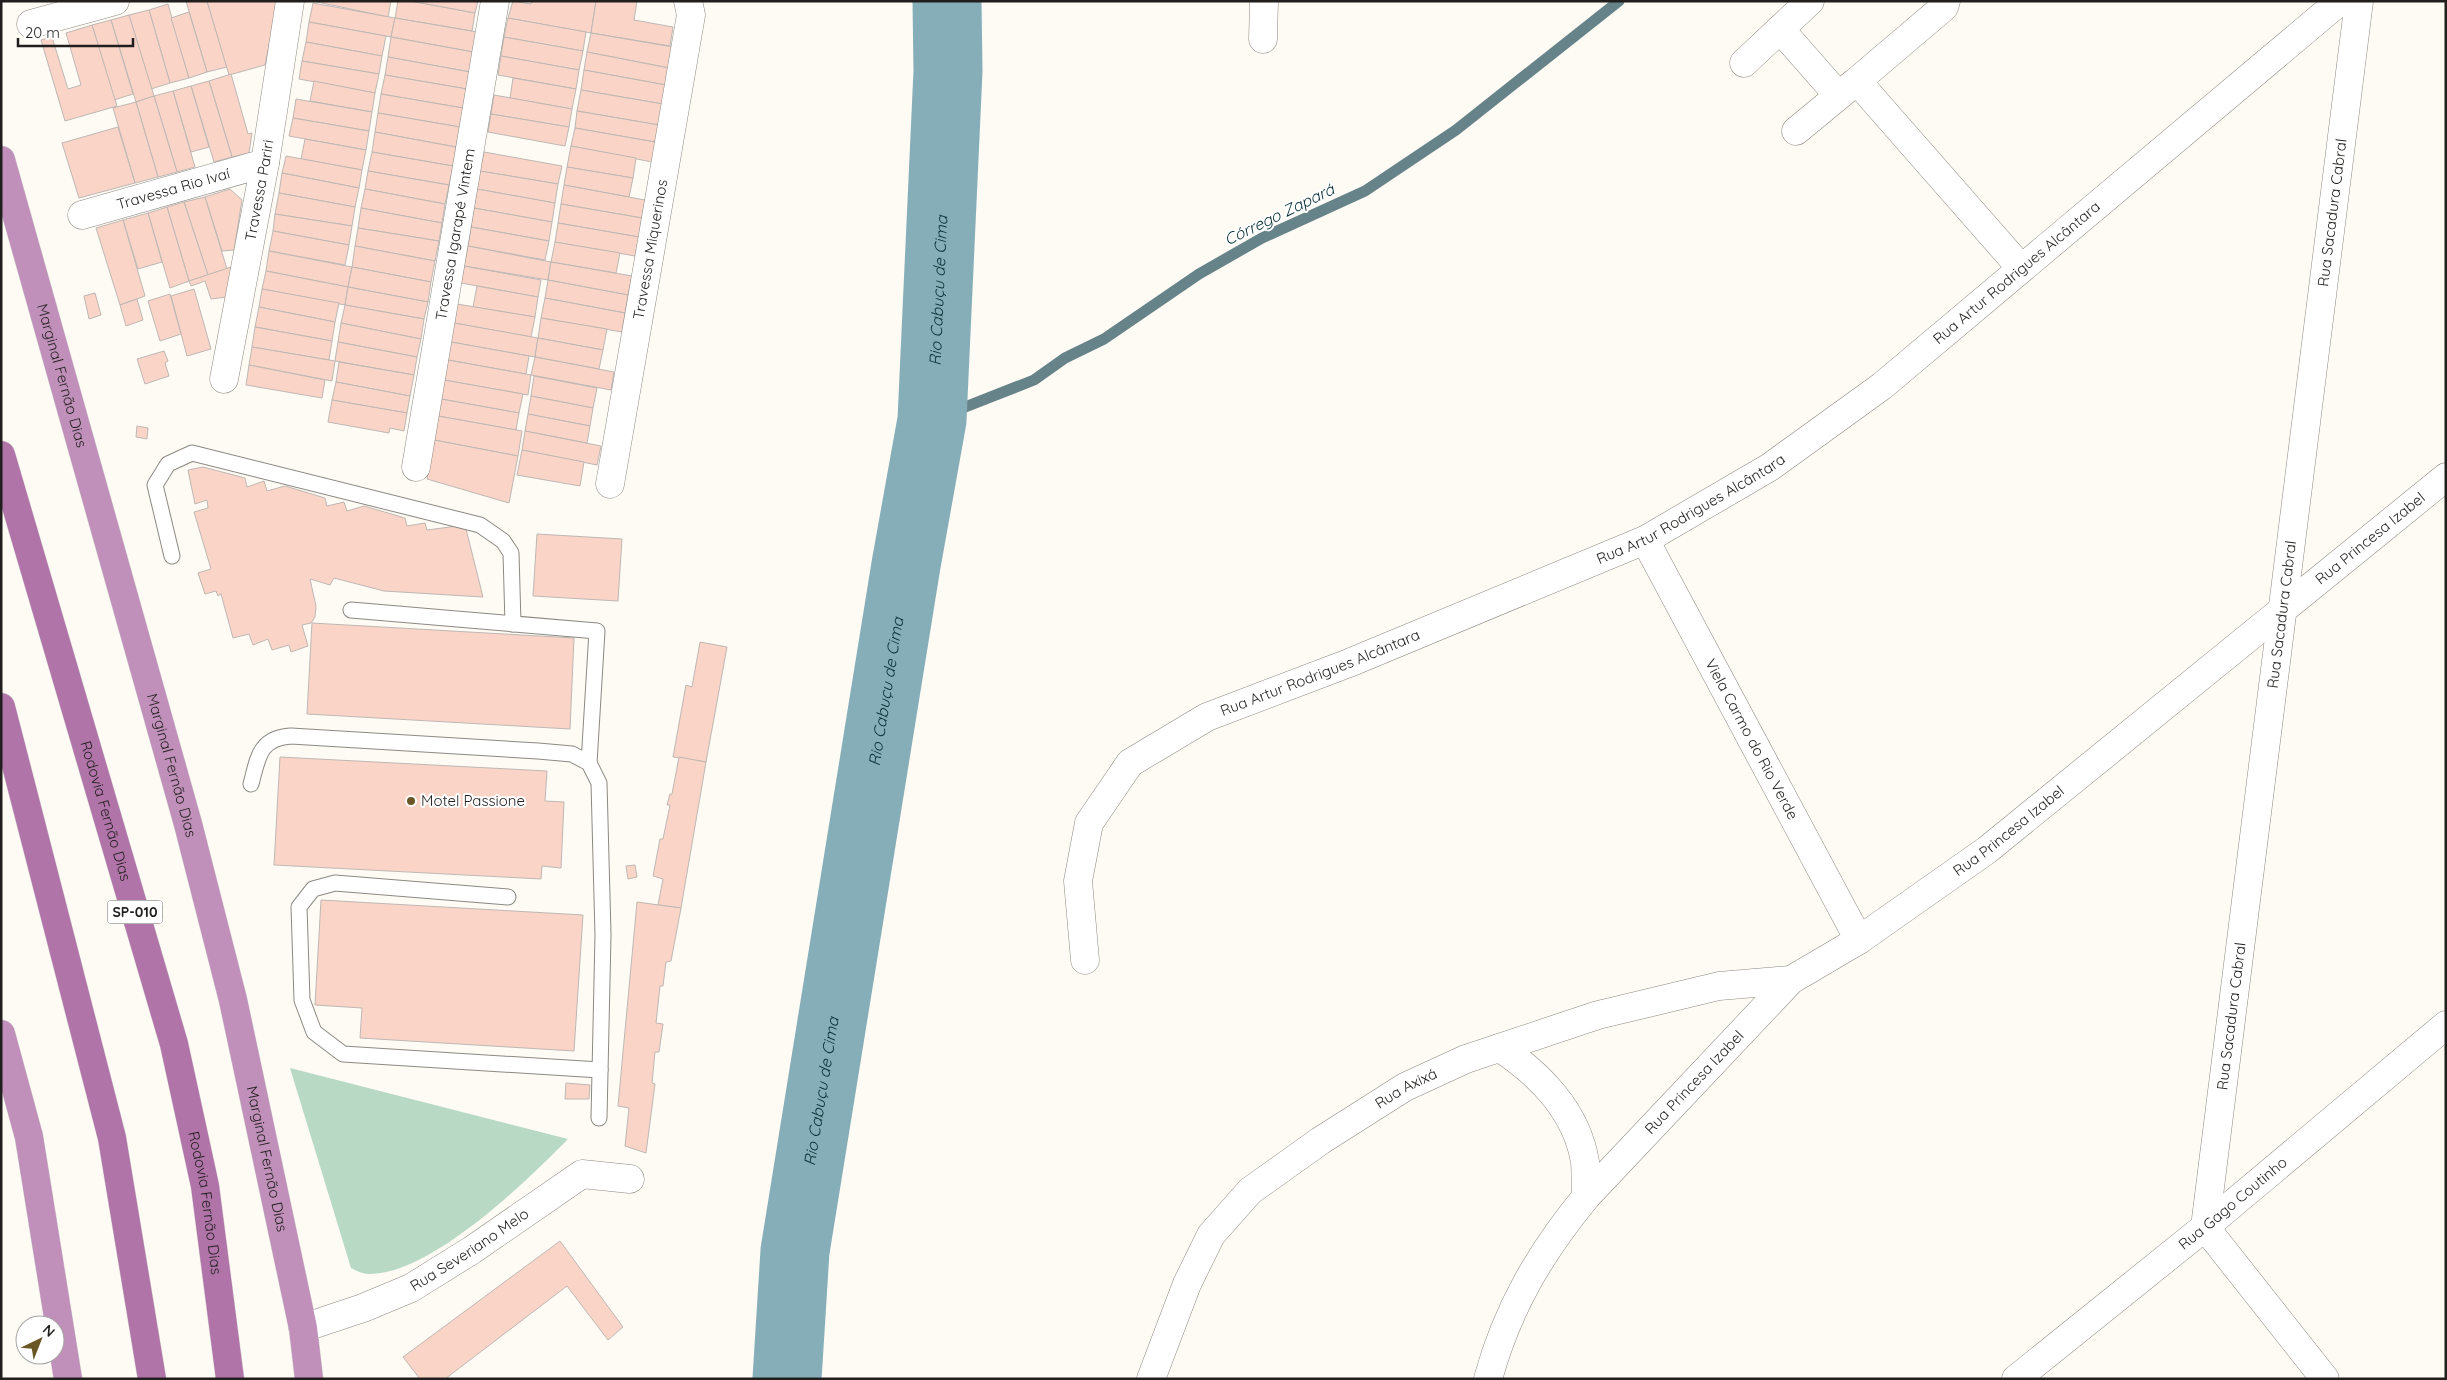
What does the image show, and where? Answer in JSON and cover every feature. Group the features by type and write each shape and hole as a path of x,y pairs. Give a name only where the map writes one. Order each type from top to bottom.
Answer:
{"highway":[{"name":"Marginal Fernão Dias","path":"1,160 188,824 233,1000 303,1328 309,1379"},
{"name":"Rodovia Fernão Dias","path":"1,455 174,1044 205,1186 230,1379"},
{"path":"1,707 112,1138 152,1379"},
{"path":"1,1034 29,1137 68,1379"}],"street":[{"path":"31,24 115,1"},
{"name":"Travessa Pariri","path":"224,379 265,163 290,1"},
{"name":"Travessa Igarapé Vintem","path":"416,467 495,1"},
{"path":"1263,39 1264,1"},
{"path":"1744,63 1810,1"},
{"path":"1796,131 1944,7 1946,1"},
{"name":"Rua Artur Rodrigues Alcântara","path":"1085,960 1078,881 1089,823 1130,763 1207,717 1349,663 1645,540 1778,461 1882,386 2340,1"},
{"name":"Rua Sacadura Cabral","path":"2205,1227 2359,1"},
{"name":"Travessa Miquerinos","path":"610,484 689,8"},
{"path":"1780,29 1847,88 2021,268"},
{"name":"Travessa Rio Ivaí","path":"82,215 265,163"},
{"name":"Rua Princesa Izabel","path":"1488,1379 1499,1340 1522,1289 1558,1231 1586,1197 1791,980 1859,940 1987,850 2446,477"},
{"name":"Viela Carmo do Rio Verde","path":"1645,540 1859,940"},
{"name":"Rua Axixá","path":"1151,1379 1187,1284 1211,1235 1250,1191 1320,1141 1406,1087 1466,1059 1598,1015 1720,986 1791,980"},
{"name":"Rua Gago Coutinho","path":"2016,1379 2205,1227 2446,1026"},
{"path":"1500,1048 1529,1069 1556,1096 1578,1140 1585,1162 1586,1197"},
{"name":"Rua Severiano Melo","path":"303,1328 363,1308 411,1288 472,1250 582,1174 630,1179"},
{"path":"2205,1227 2325,1379"}],"lane":[{"path":"172,556 155,485 168,464 192,453 480,525 503,542 511,553 513,624"},
{"path":"351,610 597,631 589,763 599,783 603,935 598,1118"},
{"path":"251,784 260,754 265,745 277,737 291,736 572,754 589,763"},
{"path":"508,897 334,883 313,889 299,907 302,1000 314,1032 343,1054 600,1070"}],"green space":[{"path":"290,1068 568,1139 503,1201 448,1243 420,1259 394,1270 369,1274 362,1273 351,1268"}],"building":[{"path":"186,1 207,1 227,67 207,72"},
{"path":"207,1 278,1 265,65 229,75"},
{"path":"313,1 391,1 388,17"},
{"path":"398,1 411,1 475,13 472,31 395,18"},
{"path":"411,1 478,1 475,13"},
{"path":"513,1 531,4 532,1 596,1 591,33 508,18"},
{"path":"596,1 637,1 634,20 673,27 670,46 591,33"},
{"path":"313,3 395,18 391,37 309,22"},
{"path":"168,4 189,78 170,83 149,10"},
{"path":"149,10 170,83 151,89 129,15"},
{"path":"189,12 207,72 189,78 171,18"},
{"path":"129,15 154,96 136,102 111,20"},
{"path":"395,18 477,32 473,52 391,37"},
{"path":"508,18 586,32 583,51 504,37"},
{"path":"111,20 133,94 114,100 92,25"},
{"path":"309,22 386,36 382,56 306,42"},
{"path":"92,25 117,106 65,121 41,40 52,37 68,89 81,85 66,33"},
{"path":"591,33 673,47 669,68 587,52"},
{"path":"391,37 473,52 470,72 388,57"},
{"path":"504,37 583,51 579,70 501,56"},
{"path":"306,42 382,56 379,74 302,61"},
{"path":"587,52 669,68 666,85 584,70"},
{"path":"501,56 579,70 576,89 498,75"},
{"path":"388,57 470,72 467,89 385,75"},
{"path":"302,61 379,74 375,93 299,79"},
{"path":"584,70 666,85 663,104 581,90"},
{"path":"231,74 248,134 252,133 249,153 232,157 209,81"},
{"path":"385,75 467,89 463,108 381,94"},
{"path":"513,78 576,89 572,109 510,98"},
{"path":"209,81 232,157 214,162 191,86"},
{"path":"314,81 375,93 372,112 310,101"},
{"path":"191,86 209,147 191,152 173,91"},
{"path":"581,90 663,104 659,125 577,111"},
{"path":"173,91 195,167 177,172 154,96"},
{"path":"381,94 463,108 460,127 378,113"},
{"path":"494,95 572,109 569,127 491,114"},
{"path":"154,96 177,172 158,177 136,102"},
{"path":"296,99 372,112 369,131 293,118"},
{"path":"136,102 158,177 135,183 113,108"},
{"path":"577,111 659,125 655,142 575,128"},
{"path":"378,113 460,127 456,147 375,132"},
{"path":"491,114 569,127 565,146 488,132"},
{"path":"293,118 369,131 366,150 289,136"},
{"path":"118,127 135,183 79,198 62,143"},
{"path":"575,128 655,142 652,162 571,146"},
{"path":"375,132 456,147 453,166 372,152"},
{"path":"305,139 366,150 362,170 301,159"},
{"path":"571,146 636,158 633,178 567,167"},
{"path":"372,152 453,166 449,185 368,171"},
{"path":"484,152 562,166 558,184 480,171"},
{"path":"286,156 362,170 359,188 282,173"},
{"path":"567,167 633,178 629,197 564,185"},
{"path":"368,171 449,185 445,204 365,189"},
{"path":"480,171 558,184 555,203 477,189"},
{"path":"282,173 359,188 355,207 279,193"},
{"path":"564,185 645,200 642,218 561,204"},
{"path":"230,189 242,200 234,250 222,251 205,197"},
{"path":"365,189 445,204 442,223 361,208"},
{"path":"477,189 555,203 552,222 474,208"},
{"path":"279,193 355,207 352,226 275,214"},
{"path":"205,197 227,269 208,275 184,202"},
{"path":"184,202 208,275 189,281 167,207"},
{"path":"561,204 642,218 639,237 558,223"},
{"path":"167,207 189,281 170,288 148,213"},
{"path":"361,208 442,223 439,241 358,228"},
{"path":"474,208 552,222 549,241 471,227"},
{"path":"148,213 162,262 138,269 123,220"},
{"path":"275,214 352,226 349,245 273,231"},
{"path":"123,220 145,296 120,305 96,228"},
{"path":"558,223 639,237 635,256 555,242"},
{"path":"471,227 549,241 545,260 468,246"},
{"path":"358,228 439,241 435,261 355,246"},
{"path":"273,231 349,245 345,265 269,251"},
{"path":"555,242 620,253 616,273 551,262"},
{"path":"355,246 435,261 431,282 352,267"},
{"path":"468,246 551,262 548,280 464,266"},
{"path":"269,251 352,267 348,287 266,271"},
{"path":"551,262 632,276 628,295 548,280"},
{"path":"464,266 541,280 538,297 461,283"},
{"path":"231,267 227,297 211,299 205,281 191,286 189,281"},
{"path":"352,267 431,282 428,302 348,287"},
{"path":"266,271 348,287 345,305 262,289"},
{"path":"548,280 628,295 625,313 545,298"},
{"path":"477,286 538,297 535,317 473,307"},
{"path":"348,287 428,302 424,319 345,305"},
{"path":"194,289 211,349 187,356 171,296"},
{"path":"262,289 339,303 335,322 259,307"},
{"path":"95,293 101,315 89,319 84,296"},
{"path":"170,294 181,334 160,341 148,301"},
{"path":"545,298 625,313 622,332 541,318"},
{"path":"137,299 143,320 126,326 120,305"},
{"path":"457,304 535,317 531,337 454,323"},
{"path":"345,305 424,319 421,339 341,323"},
{"path":"259,307 335,322 332,341 255,327"},
{"path":"541,318 607,329 603,350 538,338"},
{"path":"341,323 421,339 417,357 338,342"},
{"path":"454,323 538,338 535,357 451,342"},
{"path":"255,327 332,341 329,360 252,347"},
{"path":"538,338 603,350 599,369 535,357"},
{"path":"338,342 417,357 414,375 335,361"},
{"path":"451,342 529,356 526,374 448,360"},
{"path":"252,347 335,361 332,381 249,365"},
{"path":"164,351 168,361 165,363 169,376 145,384 137,359"},
{"path":"535,357 614,372 611,390 531,375"},
{"path":"448,360 531,375 528,395 444,380"},
{"path":"339,362 414,375 410,396 336,382"},
{"path":"249,365 325,380 322,398 246,385"},
{"path":"534,376 597,388 593,408 531,396"},
{"path":"444,380 523,394 519,413 441,399"},
{"path":"336,382 410,396 407,413 332,400"},
{"path":"531,396 593,408 590,426 528,414"},
{"path":"441,399 519,413 516,430 438,416"},
{"path":"332,400 407,413 404,431 390,428 389,433 328,422"},
{"path":"528,414 590,426 587,443 525,431"},
{"path":"438,416 522,431 518,456 434,440"},
{"path":"137,426 148,428 147,439 136,437"},
{"path":"525,431 601,446 597,465 522,450"},
{"path":"434,440 518,456 509,503 427,479"},
{"path":"522,450 584,462 580,486 517,475"},
{"path":"203,467 245,478 247,487 264,481 267,491 285,486 325,498 327,506 344,502 347,511 364,506 405,518 407,526 425,523 427,530 465,525 483,597 384,591 334,578 330,585 310,579 316,606 315,617 311,623 302,625 308,646 291,652 289,645 272,650 268,639 253,645 249,634 233,638 221,594 218,596 216,591 205,594 198,573 211,569 194,512 208,508 207,500 195,504 188,470"},
{"path":"537,534 622,539 618,601 533,596"},
{"path":"312,623 574,638 570,729 307,714"},
{"path":"700,642 727,647 706,762 673,757 686,685 692,687"},
{"path":"280,757 547,771 545,801 564,802 561,868 542,866 541,879 274,865"},
{"path":"679,757 706,762 681,908 658,905 663,879 653,876 660,839 663,839 670,805 667,805 670,794 672,794"},
{"path":"635,865 637,877 628,879 626,866"},
{"path":"321,900 583,915 574,1051 360,1038 362,1008 315,1005"},
{"path":"637,902 681,908 671,961 666,962 663,986 660,986 656,1023 663,1024 659,1052 655,1052 652,1083 655,1084 646,1153 625,1146 629,1108 618,1106"},
{"path":"566,1083 590,1085 589,1099 565,1099"},
{"path":"560,1241 623,1327 608,1340 567,1286 445,1379 420,1379 403,1357"}],"waterway":[{"name":"Rio Cabuçu de Cima","path":"787,1379 795,1251 906,565 932,420 948,71 947,1"},
{"name":"Córrego Zapará","path":"932,420 1034,380 1065,358 1104,339 1199,274 1262,238 1365,191 1456,130 1619,1"}],"place":[{"name":"Motel Passione","path":"411,801"}]}
